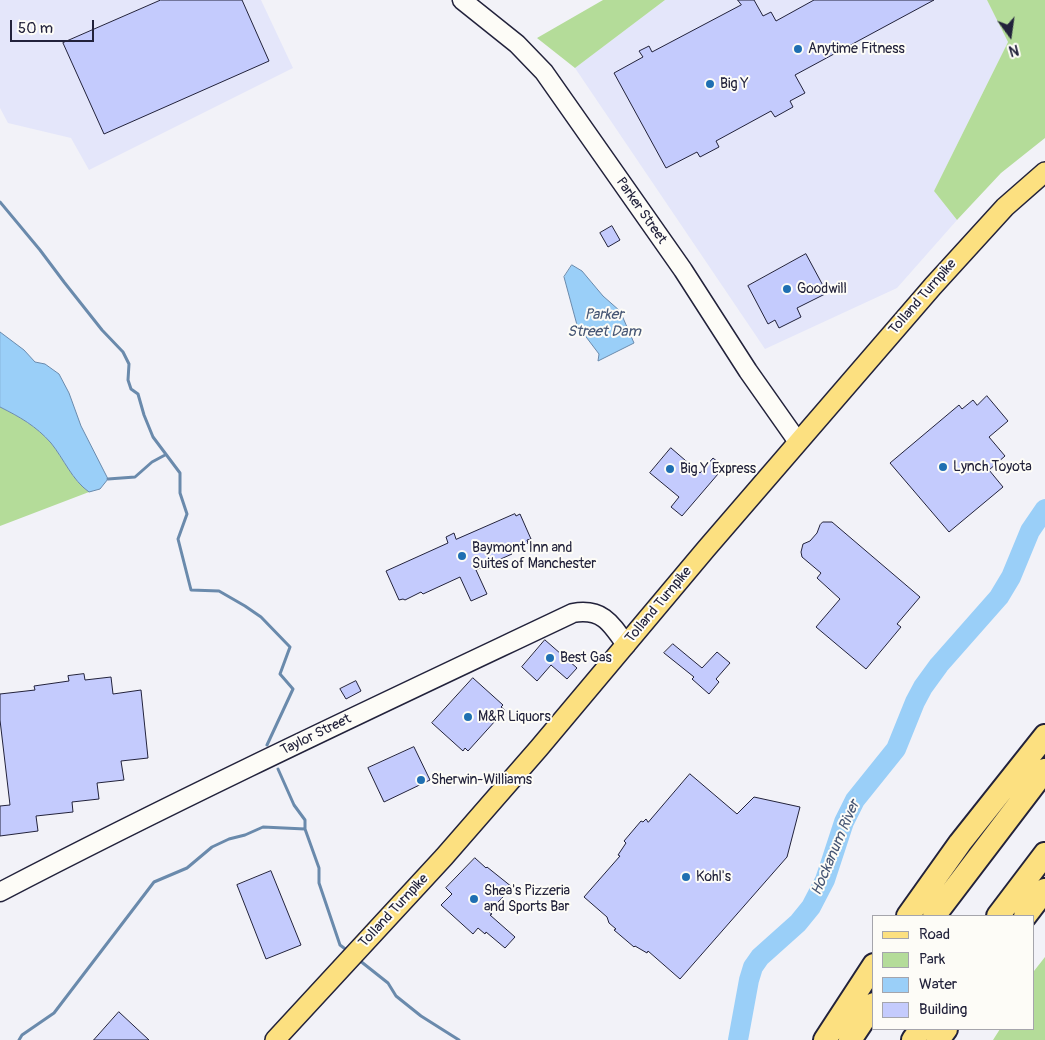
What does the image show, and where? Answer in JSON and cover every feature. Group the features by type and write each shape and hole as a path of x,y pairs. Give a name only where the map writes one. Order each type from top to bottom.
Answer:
{"highway":[{"path":"1016,772 1045,730"},
{"path":"909,915 960,843 1045,736"},
{"path":"935,915 1045,770"},
{"path":"999,915 1045,854"},
{"path":"1026,915 1045,890"},
{"path":"825,1040 872,968"},
{"path":"850,1040 872,1007"}],"main road":[{"name":"Tolland Turnpike","path":"276,1040 479,817 929,290 992,220 1016,196 1045,172"}],"street":[{"name":"Parker Street","path":"462,0 517,44 544,72 683,270 748,372 798,442"},
{"name":"Taylor Street","path":"0,892 99,841 459,666 573,613 586,611 600,615 615,628 626,645"}],"shaded area":[{"path":"0,0 261,0 293,68 89,170 71,138 8,123 0,108"},
{"path":"665,0 987,0 1008,42 934,191 957,220 897,288 765,349 575,68"}],"green space":[{"path":"603,0 665,0 575,68 537,38"},
{"path":"987,0 1045,0 1045,138 1001,173 957,220 934,191 1008,42"},
{"path":"0,407 27,422 40,432 56,449 78,482 89,492 0,526"},
{"path":"1045,957 1045,1040 993,1040 999,1030 1035,1030 1035,970"}],"water":[{"name":"Parker Street Dam","path":"572,265 582,271 603,296 620,311 634,343 598,361 599,354 577,325 564,277"},
{"path":"0,332 24,350 35,362 45,364 59,374 69,393 81,426 108,479 100,489 89,492 73,475 56,449 40,432 27,422 0,407"}],"building":[{"path":"161,0 242,0 269,61 104,134 63,43"},
{"name":"Big Y","path":"738,0 754,0 763,16 771,12 776,21 814,0 934,0 795,75 805,93 790,101 793,107 775,117 771,111 716,141 719,147 700,157 697,152 666,168 614,73 643,57 639,51 649,46 652,52 741,5"},
{"path":"612,226 620,240 608,247 600,233"},
{"name":"Goodwill","path":"806,254 827,293 797,308 801,317 779,328 775,320 768,324 748,286"},
{"name":"Lynch Toyota","path":"987,396 1008,421 989,437 1005,456 989,470 1003,487 949,532 890,463 959,405 962,409 973,400 977,405"},
{"path":"671,448 700,473 713,458 724,467 682,516 671,507 679,497 650,473"},
{"name":"Baymont Inn and Suites of Manchester","path":"515,514 516,516 520,514 531,539 527,540 528,543 510,550 512,554 476,570 487,594 471,601 460,577 423,594 421,592 405,600 399,600 386,571 448,543 446,537 454,533 456,539"},
{"path":"823,522 832,522 920,597 897,624 901,627 866,669 816,627 840,599 817,578 821,573 802,557 803,544 810,541"},
{"path":"545,640 577,668 567,679 551,665 537,681 522,667"},
{"path":"673,644 702,668 717,652 730,663 716,679 719,682 709,694 692,679 694,677 664,653"},
{"path":"84,674 85,680 111,677 113,694 141,690 148,758 121,761 124,780 97,783 99,799 72,802 73,812 36,816 38,831 0,836 0,806 10,805 0,720 0,694 35,690 34,686 69,681 68,676"},
{"name":"M&R Liquors","path":"473,678 503,705 501,707 505,710 468,751 465,748 463,751 432,723"},
{"path":"356,681 361,691 346,699 340,689"},
{"path":"414,747 430,780 384,802 368,768"},
{"name":"Kohl's","path":"690,774 737,814 754,797 800,807 787,857 680,979 648,951 647,953 634,947 614,930 616,929 609,923 607,917 584,897 620,856 618,855 626,843 624,841 641,821 643,822 646,819 648,822"},
{"name":"Shea's Pizzeria and Sports Bar","path":"475,858 512,887 489,912 515,937 505,948 486,932 485,934 478,928 473,934 441,905 452,894 446,888"},
{"path":"271,871 301,945 266,959 237,885"},
{"path":"119,1012 149,1040 94,1040"}],"waterway":[{"path":"0,202 102,330 123,352 129,364 128,380 131,389 138,394 153,437 180,473 180,493 187,514 178,539 191,590 219,591 261,617 290,647 280,674 293,689 267,745"},
{"path":"108,479 135,477 152,462 165,455"},
{"name":"Hockanum River","path":"738,1040 753,967 760,957 798,923 811,907 825,880 844,822 855,800 896,749 923,687 939,665 999,597 1011,577 1030,531 1045,509"},
{"path":"278,769 294,805 305,820 305,829"},
{"path":"19,1040 22,1035 54,1013 154,882 187,868 212,847 263,827 305,829 319,868 319,883 340,945 348,951"},
{"path":"359,960 388,983 396,996 421,1016 459,1040"}],"place":[{"name":"Anytime Fitness","path":"798,49"},
{"name":"Big Y","path":"710,84"},
{"name":"Goodwill","path":"787,289"},
{"name":"Lynch Toyota","path":"943,467"},
{"name":"Big Y Express","path":"670,469"},
{"name":"Baymont Inn and Suites of Manchester","path":"462,556"},
{"name":"Best Gas","path":"550,658"},
{"name":"M&R Liquors","path":"468,717"},
{"name":"Sherwin-Williams","path":"421,780"},
{"name":"Kohl's","path":"686,877"},
{"name":"Shea's Pizzeria and Sports Bar","path":"474,899"}]}
